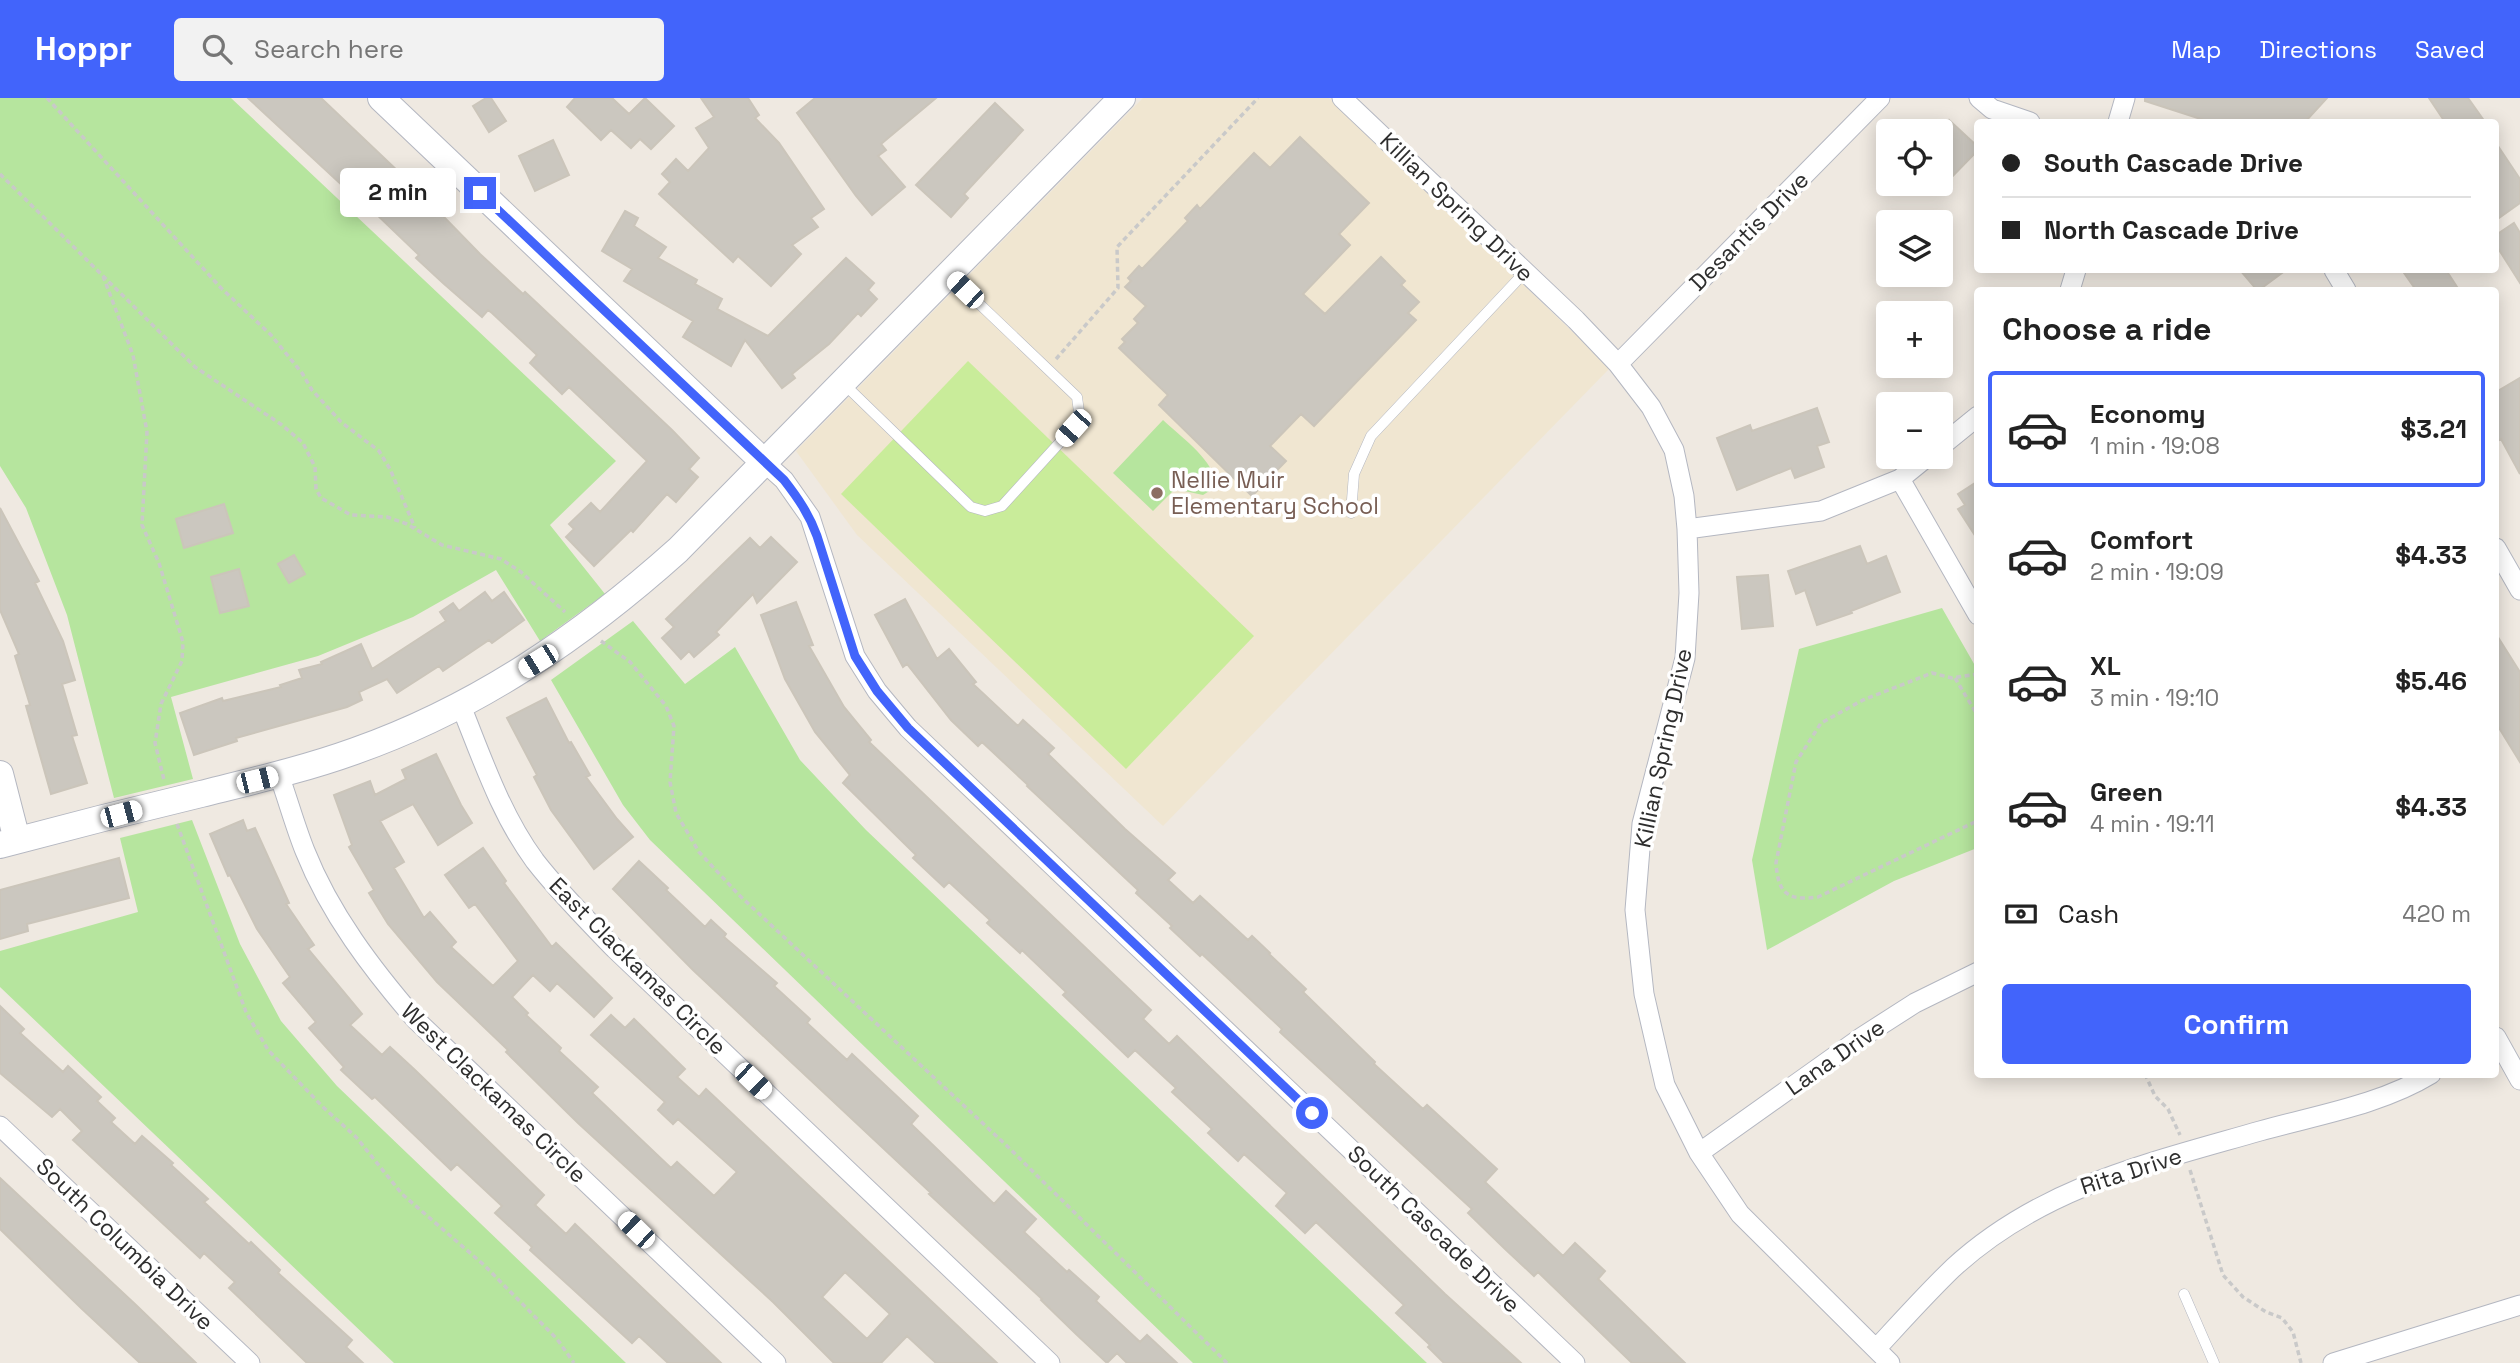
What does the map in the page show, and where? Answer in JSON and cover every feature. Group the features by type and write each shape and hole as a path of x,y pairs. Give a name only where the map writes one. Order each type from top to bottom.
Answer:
{"street":[{"path":"381,98 764,462"},
{"path":"0,774 9,843 279,775 356,751 461,706 514,676 614,606 678,551 1122,98"},
{"name":"Killian Spring Drive","path":"1342,98 1618,364 1651,407 1674,450 1684,496 1687,528 1689,593 1685,658 1642,824 1635,910 1644,994 1665,1085 1699,1153 1740,1214 1890,1363"},
{"name":"Desantis Drive","path":"1618,364 1880,98"},
{"path":"1979,98 1992,109 2021,119"},
{"path":"2119,119 2125,98"},
{"path":"1953,436 1974,419"},
{"name":"South Cascade Drive","path":"764,462 784,480 810,517 855,656 877,691 908,728 1575,1363"},
{"path":"1687,528 1821,511 1900,479 1912,469"},
{"path":"1900,479 1974,608"},
{"path":"2499,553 2520,590"},
{"name":"East Clackamas Circle","path":"461,706 488,774 512,823 534,859 567,899 615,949 1050,1363"},
{"name":"West Clackamas Circle","path":"279,775 305,852 332,905 359,949 387,986 416,1020 776,1363"},
{"name":"Lana Drive","path":"1699,1153 1862,1037 1915,1003 1974,974"},
{"path":"2499,1042 2520,1080"},
{"name":"Rita Drive","path":"1876,1349 1954,1268 2001,1231 2060,1195 2122,1170 2384,1097 2423,1078"},
{"name":"South Columbia Drive","path":"0,1126 250,1363"},
{"path":"2333,1363 2520,1305"}],"lane":[{"path":"1351,513 1354,474 1371,436 1525,272"},
{"path":"842,383 971,507 985,511 1002,506 1073,428 1079,412 1077,397 949,274"},
{"path":"2184,1294 2214,1363"}],"path":[{"path":"47,98 221,288 271,335 302,373 312,390 341,422 379,451 390,469 415,530"},
{"path":"1047,369 1118,288 1117,247 1258,98"},
{"path":"0,174 195,367 289,430 303,443 315,467 316,489 321,498 352,515 387,517 442,545 492,556 509,564 584,628 630,662 666,706 674,726 670,782 676,813 699,852 739,895 1006,1145 1227,1363"},
{"path":"102,274 133,355 146,432 142,525 159,564 183,642 182,661 161,704 155,743 169,802 246,1013 268,1050 356,1137 402,1194 484,1265 557,1339 574,1363"},
{"path":"1974,675 1955,677 1932,673 1863,700 1821,723 1796,762 1776,863 1777,878 1786,894 1799,900 1818,897 1974,822"},
{"path":"1955,677 1974,709"},
{"path":"2147,1078 2155,1096 2168,1109 2176,1125 2223,1275 2244,1297 2266,1312 2282,1318 2293,1332 2301,1363"}],"shaded area":[{"name":"Nellie Muir Elementary School","path":"1143,98 1329,98 1610,368 1163,826 857,535 796,451"}],"green space":[{"path":"0,98 231,98 616,461 550,525 605,594 540,641 496,570 413,617 318,656 171,697 193,779 114,798 67,615 26,508 0,466"},
{"path":"968,361 1254,636 1126,769 841,494"},
{"path":"1163,420 1201,455 1216,481 1211,490 1203,495 1175,489 1153,511 1113,473"},
{"path":"1942,608 1974,664 1974,849 1894,881 1767,950 1752,860 1799,649"},
{"path":"633,621 685,684 735,647 800,760 866,830 1427,1363 1193,1363 650,840 623,805 551,680"},
{"path":"192,820 240,944 281,1021 337,1086 626,1363 394,1363 0,987 0,951 138,912 120,838"}],"building":[{"path":"248,98 321,98 442,213 480,254 523,294 525,292 699,458 689,469 698,477 676,502 667,494 633,532 631,530 594,566 566,537 574,529 569,524 591,503 600,512 647,461 569,387 562,394 530,363 537,355 492,313 488,310 482,317 443,283 416,258 419,255 371,209 370,211"},
{"path":"491,98 506,121 489,132 473,106"},
{"path":"575,98 612,98 629,114 645,98 674,126 651,149 640,139 631,148 611,130 601,140 567,107"},
{"path":"701,98 748,98 759,115 755,118 779,143 824,209 811,218 818,227 792,245 801,254 771,286 738,256 733,262 659,194 670,182 662,174 676,159 688,171 709,148 696,128 714,117"},
{"path":"815,98 936,98 881,144 886,150 878,156 905,187 872,215 797,113"},
{"path":"2145,98 2327,98 2308,119 2201,119 2145,101"},
{"path":"2429,98 2468,98 2483,119 2443,119"},
{"path":"995,103 1023,130 964,194 968,198 951,217 916,185"},
{"path":"1953,124 1974,143 1974,154 1953,176"},
{"path":"1300,137 1369,203 1339,234 1350,245 1303,294 1325,314 1381,257 1405,281 1401,285 1419,302 1408,313 1416,320 1314,426 1301,414 1270,446 1286,461 1252,496 1159,405 1168,395 1119,348 1125,342 1122,339 1138,323 1134,319 1146,306 1125,287 1131,281 1128,278 1139,266 1142,269 1188,221 1185,218 1197,205 1200,209 1254,153 1270,168"},
{"path":"553,140 569,175 535,191 519,156"},
{"path":"2499,148 2520,179 2520,203 2499,218"},
{"path":"625,211 638,218 634,226 666,247 658,258 697,280 695,284 722,299 717,309 768,336 846,258 874,283 868,290 877,299 861,316 858,313 829,344 792,374 795,378 782,388 745,340 731,366 683,337 693,321 624,281 632,269 602,251"},
{"path":"2514,223 2520,233 2520,283 2499,250 2499,233"},
{"path":"2243,273 2282,273 2263,287 2254,287"},
{"path":"2404,273 2448,273 2457,287 2414,287"},
{"path":"2520,378 2520,474 2501,439 2499,440 2499,390"},
{"path":"1817,408 1829,442 1817,446 1824,467 1795,478 1791,468 1737,490 1717,438 1750,425 1752,431"},
{"path":"1974,484 1974,534 1958,509 1965,505 1958,494"},
{"path":"224,504 233,533 184,548 176,519"},
{"path":"0,508 39,581 35,583 63,641 75,680 62,684 77,735 72,736 87,783 51,794 26,706 30,705 15,656 19,654 0,610"},
{"path":"771,537 797,562 757,603 753,594 716,632 719,635 694,657 689,651 681,659 662,638 674,627 666,619 750,538 760,548"},
{"path":"1860,546 1867,564 1886,556 1900,592 1817,625 1805,590 1796,594 1788,571"},
{"path":"294,555 305,574 289,583 278,564"},
{"path":"239,569 249,606 220,613 211,577"},
{"path":"1768,575 1773,626 1742,629 1737,577"},
{"path":"485,592 492,601 504,592 524,620 492,643 489,640 443,671 439,666 397,693 387,679 359,692 362,700 347,707 236,738 237,741 194,755 180,713 222,698 223,701 281,687 280,685 302,678 299,670 322,664 321,662 361,644 372,669 446,621 440,612 453,603 459,611"},
{"path":"905,599 937,659 949,649 976,682 973,684 1018,726 1023,720 1054,748 1048,754 1175,873 1168,880 1193,903 1200,896 1248,940 1252,936 1306,989 1303,992 1375,1062 1374,1064 1423,1109 1427,1105 1497,1169 1485,1182 1563,1256 1575,1243 1605,1271 1598,1279 1685,1363 1632,1363 1538,1272 1534,1276 1504,1248 1468,1213 1472,1209 1280,1032 1282,1029 1202,954 1200,956 1170,928 1172,926 1136,893 1138,890 1028,785 982,742 978,746 951,720 907,664 903,667 875,615"},
{"path":"796,602 813,645 809,646 844,707 871,740 869,742 1151,1010 1143,1019 1169,1044 1177,1036 1445,1294 1521,1363 1444,1363 1428,1347 1430,1345 1396,1313 1404,1305 1316,1222 1305,1233 1276,1206 1287,1193 1244,1154 1238,1161 1208,1133 1212,1129 1172,1092 1176,1088 1135,1050 1128,1057 1063,995 1066,992 1022,950 1020,953 987,923 990,920 949,882 944,887 913,858 916,855 843,783 850,775 815,732 785,679 761,615"},
{"path":"2499,639 2520,672 2520,762 2499,728"},
{"path":"546,698 569,743 571,742 590,775 586,777 633,837 594,869 551,810 534,777 537,775 507,718"},
{"path":"436,754 472,823 438,845 413,804 380,821 404,862 394,868 424,918 430,912 456,942 451,947 493,986 518,961 475,904 469,908 445,875 483,848 506,881 504,883 552,947 556,943 612,998 594,1017 557,983 550,991 533,975 512,997 528,1013 526,1015 561,1048 559,1051 598,1087 592,1093 671,1168 677,1162 714,1196 737,1172 678,1119 673,1124 658,1110 665,1102 591,1035 611,1015 625,1028 634,1019 685,1069 677,1077 699,1097 706,1089 997,1363 936,1363 907,1336 881,1363 834,1363 773,1302 578,1123 506,1052 508,1050 437,982 388,924 369,893 374,890 349,847 352,845 334,795 370,781 375,795 406,779 402,770","holes":["845,1272 890,1314 867,1339 822,1297"]},
{"path":"243,820 247,831 255,828 289,903 286,904 314,945 308,949 362,1014 350,1025 382,1055 390,1047 544,1195 535,1205 566,1234 575,1224 721,1363 668,1363 639,1336 632,1343 530,1250 532,1247 495,1213 502,1206 457,1164 451,1170 375,1097 372,1099 341,1070 344,1067 309,1028 316,1022 283,983 290,977 257,929 230,875 228,876 210,834"},
{"path":"119,858 129,898 27,924 28,931 0,939 0,890"},
{"path":"639,861 705,927 711,920 726,934 724,937 777,983 774,986 810,1019 807,1023 847,1060 852,1054 918,1116 911,1124 994,1204 1006,1191 1036,1219 1024,1232 1099,1297 1096,1301 1140,1342 1147,1335 1177,1363 1127,1363 1117,1353 1107,1363 929,1194 931,1193 693,970 613,889"},
{"path":"0,1006 24,1029 20,1033 63,1072 68,1066 101,1097 97,1101 115,1118 111,1122 135,1144 142,1136 173,1163 171,1165 208,1199 204,1202 249,1244 251,1242 280,1270 278,1273 352,1340 346,1347 363,1363 307,1363 229,1288 235,1282 204,1253 200,1258 73,1140 82,1131 60,1109 52,1117 0,1073"},
{"path":"0,1178 196,1363 140,1363 81,1308 0,1229"}],"place":[{"name":"Nellie Muir Elementary School","path":"1157,493"}],"route":[{"path":"480,193 784,480 810,517 855,656 877,691 908,728 1312,1113"}]}
